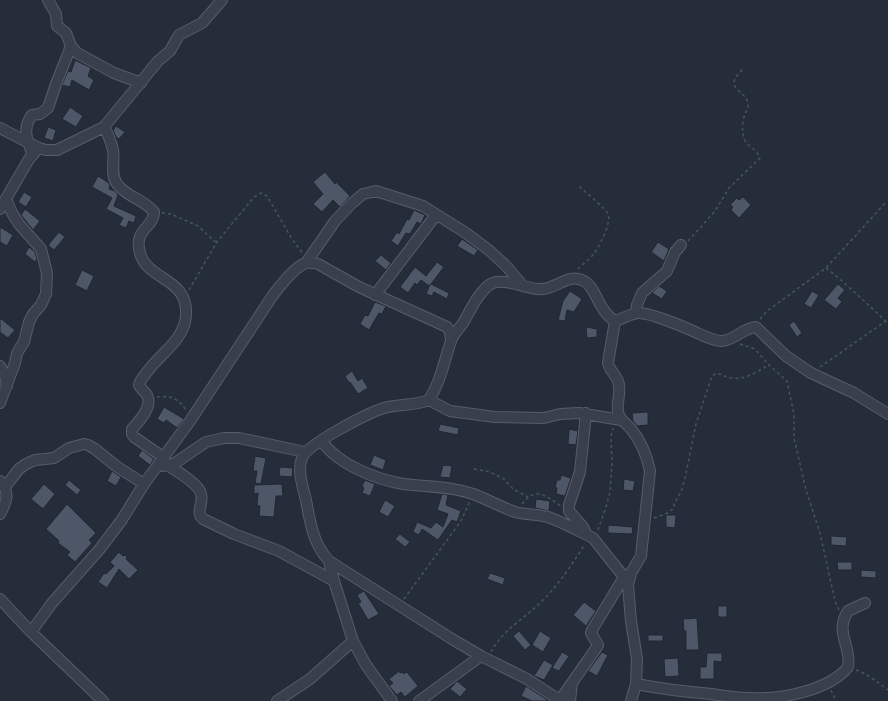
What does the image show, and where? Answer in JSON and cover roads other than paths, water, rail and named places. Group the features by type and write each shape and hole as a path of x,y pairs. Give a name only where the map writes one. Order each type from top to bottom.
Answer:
{"street":[{"path":"48,0 56,14 57,26 66,34 71,46 77,53 114,73 140,83"},
{"path":"36,151 57,150 104,127 158,61 170,51 179,35 202,23 222,0"},
{"path":"27,141 26,128 30,118 32,115 45,112 48,108 71,46"},
{"path":"104,127 113,151 114,178 116,183 122,190 148,205 154,212 152,219 140,235 140,254 154,272 170,282 185,298 186,316 180,335 152,364 140,381 140,388 148,399 146,410 132,429 132,434 162,463 189,479 200,490 203,500 199,513 203,519 234,534 279,551 334,581"},
{"path":"0,128 27,141 36,151"},
{"path":"0,209 36,151"},
{"path":"31,632 52,603 99,550 121,521 144,484 162,463 281,284 307,262 335,220 363,194 376,191 423,206 466,233 490,251 522,284"},
{"path":"0,403 15,363 17,353 24,342 29,322 33,314 41,305 46,294 47,273 41,249 19,224 6,199"},
{"path":"375,295 436,215"},
{"path":"636,313 637,305 642,293 667,271 675,252 681,245"},
{"path":"307,262 318,264 375,295 447,327 452,327 463,323"},
{"path":"429,400 436,388 451,340 481,292 488,285 495,282 502,282 522,284 538,289 547,288 570,278 577,278 587,283 603,310 609,318 615,321 636,313 644,312 711,339 722,341 727,340 746,329 756,327 786,356 811,373 854,393 888,414"},
{"path":"615,321 608,363 609,368 617,376 620,386 616,417"},
{"path":"447,327 450,332 451,340"},
{"path":"0,366 5,376 7,386"},
{"path":"329,562 484,657 528,680 560,701 598,645 591,633 592,630 628,579 641,556 650,471 648,461 637,438 631,430 616,417 586,413 568,413 534,419 494,417 450,411 429,400 409,405 385,408 367,415 305,452 300,466 311,525 318,546 329,562 353,641 366,665 392,701"},
{"path":"586,413 580,472 569,505 569,511 628,579 631,621 638,659 636,684 631,701"},
{"path":"162,463 175,463 206,442 224,438 239,438 305,452"},
{"path":"322,441 333,454 345,463 366,472 402,484 439,486 473,494 516,512 548,517 590,537"},
{"path":"0,514 7,496 2,484 19,469 35,460 54,458 68,448 84,444 95,449 116,466 144,484"},
{"path":"636,684 675,691 754,700 815,689 839,676 848,667 848,656 842,630 843,621 848,611 865,603"},
{"path":"2,605 103,701"},
{"path":"277,701 310,680 353,641"},
{"path":"419,701 484,657"},
{"path":"570,701 572,682"}]}
